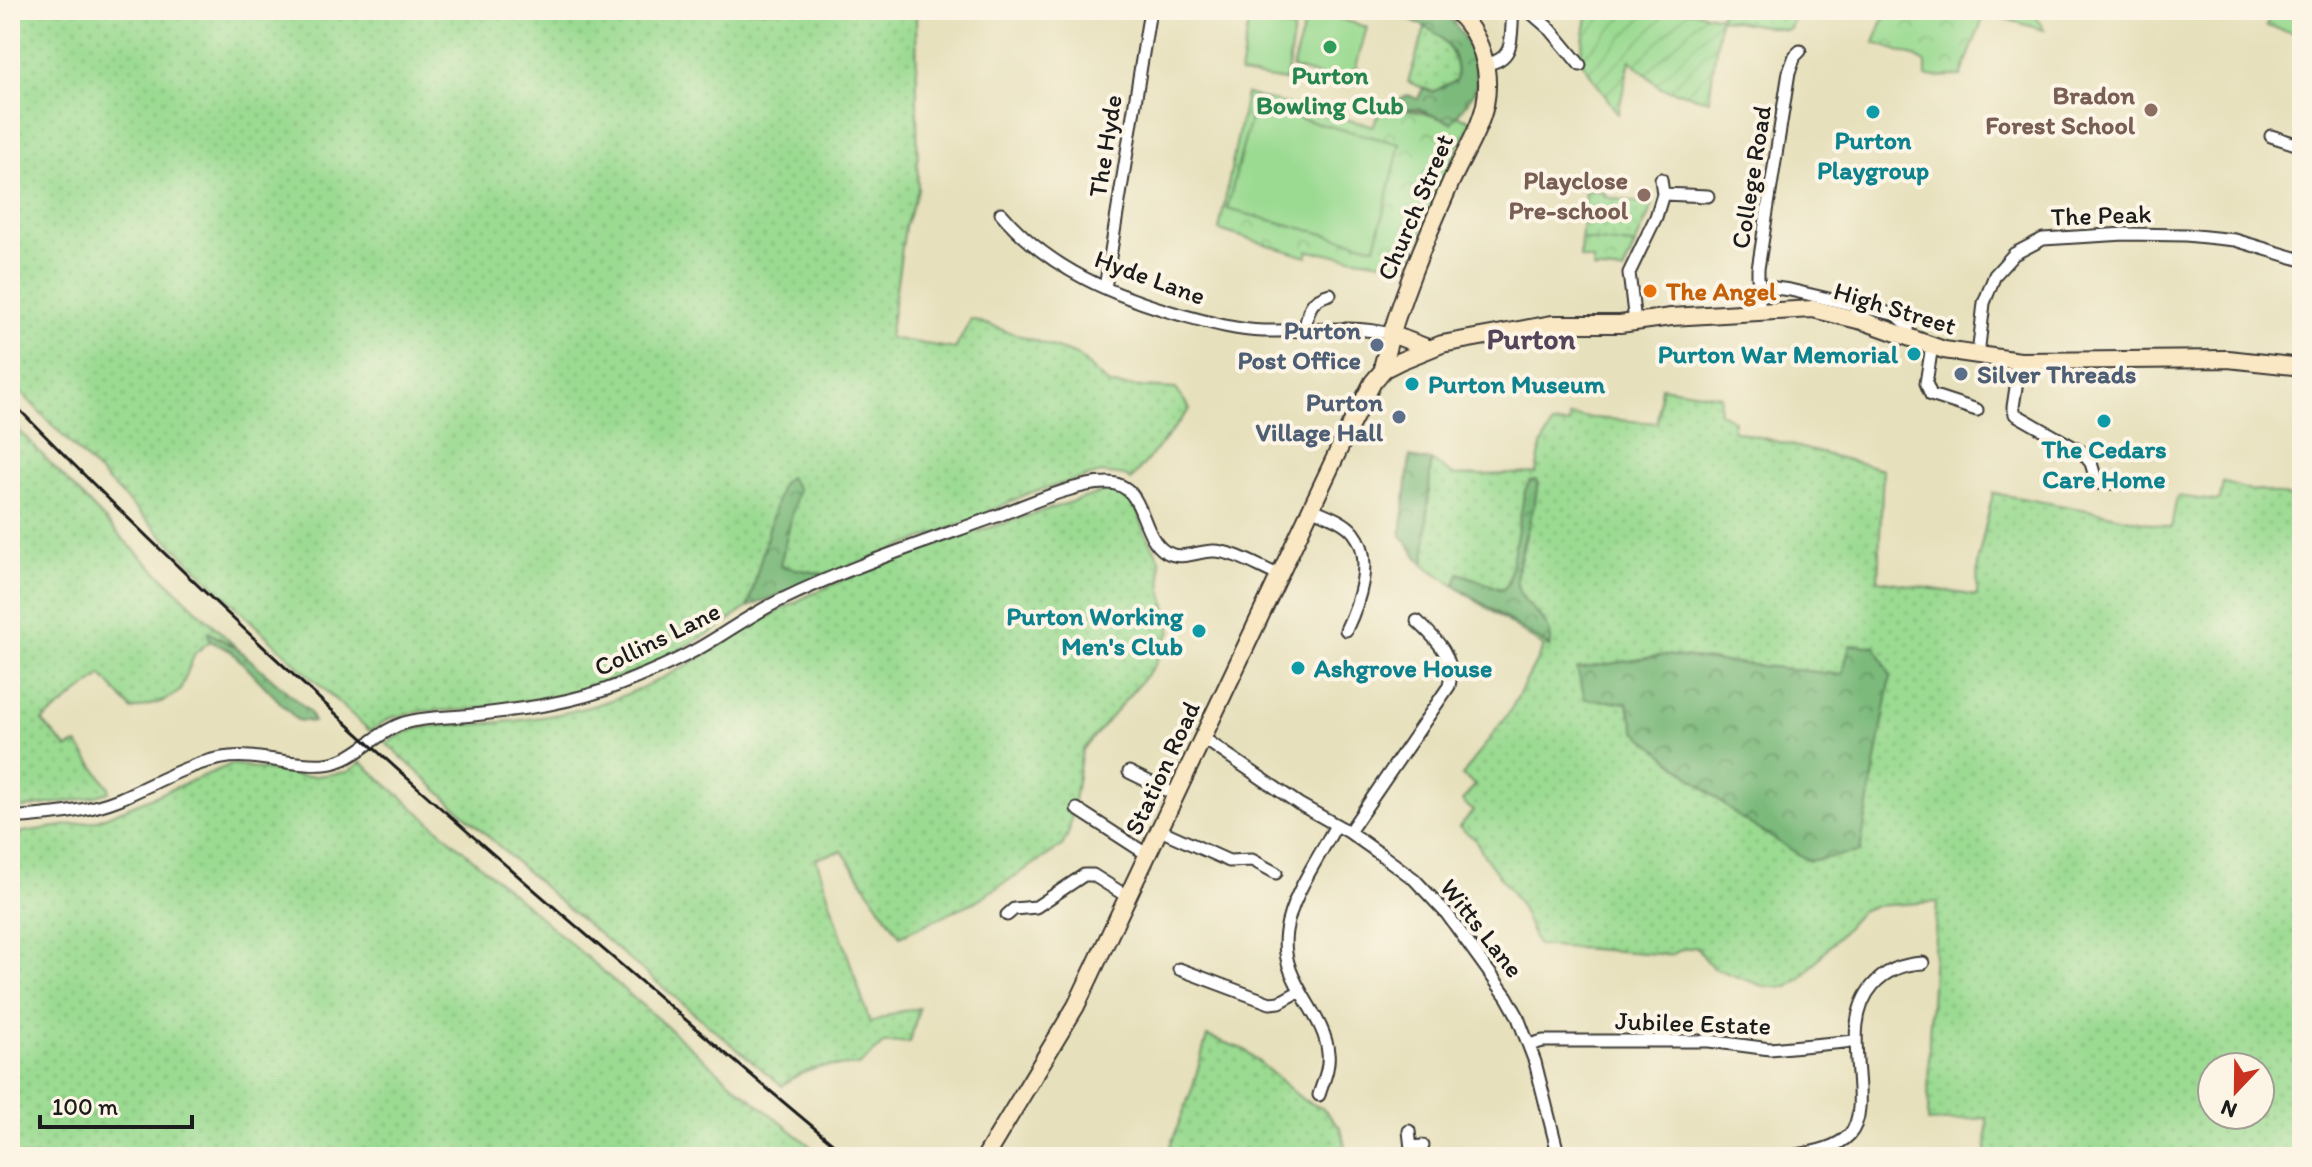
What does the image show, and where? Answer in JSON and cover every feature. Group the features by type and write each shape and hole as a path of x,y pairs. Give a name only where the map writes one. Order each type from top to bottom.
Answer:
{"street":[{"name":"The Hyde","path":"1105,288 1150,10"},
{"name":"Church Street","path":"1384,369 1391,334 1428,234 1483,111 1485,64 1473,30 1454,10"},
{"path":"1485,64 1507,55 1513,10"},
{"path":"1528,10 1551,30 1580,65"},
{"name":"College Road","path":"1759,311 1762,292 1758,269 1789,72 1792,61 1800,51"},
{"path":"2271,136 2302,146"},
{"path":"1635,322 1629,273 1656,217 1663,194 1661,179"},
{"path":"1663,194 1708,196"},
{"name":"Hyde Lane","path":"1001,213 1048,257 1105,288 1145,305 1223,326 1263,331 1356,328 1391,334"},
{"name":"The Peak","path":"1978,355 1984,303 1995,275 2014,254 2043,239 2125,234 2186,235 2235,240 2302,260"},
{"path":"1762,292 1775,288 1790,290 1897,315 1908,325 1905,337"},
{"path":"1305,329 1310,305 1319,297 1330,294"},
{"name":"High Street","path":"1368,391 1384,369 1428,348 1536,326 1805,309 1834,313 1932,346 2020,361 2228,359 2302,367"},
{"path":"1391,334 1428,348"},
{"path":"1932,346 1926,383 1931,395 1977,410"},
{"path":"2020,361 2013,407 2020,419 2082,452 2091,463 2097,483 2148,483"},
{"name":"Station Road","path":"985,1157 1068,1021 1368,391"},
{"name":"Collins Lane","path":"10,818 72,812 98,805 219,758 335,763 355,754 393,727 411,721 516,710 580,698 640,676 695,650 758,612 806,588 951,532 1096,484 1116,484 1131,493 1153,536 1160,547 1169,553 1181,556 1217,551 1278,575"},
{"path":"1310,508 1351,529 1360,543 1362,589 1346,630"},
{"path":"1349,832 1449,686 1451,668 1446,654 1417,621"},
{"name":"Witts Lane","path":"1203,738 1407,873 1447,914 1507,997 1529,1045 1559,1157"},
{"path":"1129,772 1176,795"},
{"path":"1077,809 1148,855"},
{"path":"1319,1095 1328,1065 1328,1048 1290,969 1286,929 1307,879 1336,825"},
{"path":"1160,830 1229,861 1252,860 1276,873"},
{"path":"1007,915 1014,909 1036,907 1084,875 1093,875 1128,897"},
{"path":"1785,1157 1837,1144 1854,1128 1858,1114 1855,1041 1858,1013 1871,988 1891,970 1923,963"},
{"path":"1179,969 1270,1003 1280,1002 1300,991"},
{"name":"Jubilee Estate","path":"1529,1045 1543,1041 1709,1041 1770,1049 1855,1041"},
{"path":"1409,1131 1415,1150"}],"green space":[{"path":"10,10 916,10 918,190 905,227 889,338 955,349 971,319 1077,355 1109,385 1176,389 1190,409 1131,480 1125,476 1101,473 1029,493 969,521 829,575 781,566 770,531 748,607 714,631 646,668 575,693 469,710 422,711 390,718 370,731 187,559 10,381"},
{"path":"1258,10 1285,10 1282,27 1294,29 1286,81 1240,74 1249,21 1256,22"},
{"name":"Purton Bowling Club","path":"1309,10 1367,27 1351,85 1292,68"},
{"path":"1385,10 1435,10 1444,14 1460,31 1472,54 1477,77 1476,87 1452,123 1418,109 1380,111 1408,95 1418,99 1423,88 1433,92 1456,80 1456,65 1445,42 1424,26"},
{"path":"1588,10 1687,10 1720,17 1709,100 1661,88 1630,60 1618,114 1580,59"},
{"path":"1722,10 1796,10 1790,29 1786,30 1723,19 1720,17"},
{"path":"1887,10 2032,10 2044,30 1985,13 1961,76 1926,77 1926,63 1874,43"},
{"path":"2272,10 2302,10 2302,35 2266,26"},
{"path":"1426,25 1449,48 1456,71 1456,80 1433,92 1408,82"},
{"path":"1246,94 1373,126 1380,111 1391,110 1417,112 1452,123 1456,115 1472,121 1442,181 1409,266 1308,251 1307,257 1219,230"},
{"path":"1253,107 1400,144 1375,247 1227,209"},
{"path":"1585,190 1605,193 1605,197 1653,205 1623,272 1593,269 1593,260 1580,258"},
{"path":"1581,239 1634,247 1623,272 1593,269 1593,260 1580,258"},
{"path":"1661,387 1721,396 1719,412 1734,421 1732,430 1883,469 1878,580 1977,596 1978,559 1993,493 2171,528 2177,496 2216,501 2220,499 2223,482 2250,491 2260,490 2302,500 2302,1157 1986,1157 1987,1118 1928,1122 1929,1035 1937,902 1873,906 1861,911 1801,978 1788,987 1766,987 1713,968 1696,947 1671,955 1537,945 1519,903 1475,839 1459,827 1473,811 1462,801 1475,785 1462,776 1510,711 1544,647 1424,565 1431,460 1455,476 1536,473 1541,446 1552,425 1569,424 1569,416 1657,423","holes":["1538,484 1516,579 1520,596 1544,620 1550,647 1455,585 1460,573 1503,590 1508,584","1665,655 1843,675 1636,732 1627,703"]},
{"path":"10,421 125,541 237,648 208,633 210,641 195,653 180,691 164,701 132,710 102,675 42,721 67,748 77,744 109,787 109,792 90,798 10,810"},
{"path":"1410,456 1431,460 1424,565 1401,535"},
{"path":"789,477 798,489 780,566 829,575 748,607 781,484"},
{"path":"1537,480 1537,492 1519,560 1517,584 1525,601 1549,629 1550,647 1455,585 1459,573 1502,590 1508,584 1525,490 1530,481"},
{"path":"1106,491 1125,494 1136,507 1160,559 1162,588 1171,631 1155,665 1082,751 1069,832 1062,846 976,901 900,936 842,851 816,858 870,1023 897,1012 919,1008 910,1042 884,1043 859,1066 809,1070 782,1086 560,902 386,743 406,732 422,728 537,718 611,700 664,677 788,606 850,577 958,538"},
{"path":"208,632 237,648 309,711 314,722 297,720 231,651 210,641"},
{"path":"1850,645 1875,646 1891,676 1860,852 1809,861 1739,817 1636,732 1627,703 1585,699 1577,669 1665,655 1842,675"},
{"path":"361,762 733,1084 824,1157 10,1157 10,834 95,821 232,764 316,776 348,772"},
{"path":"1207,1036 1245,1050 1303,1100 1322,1108 1341,1128 1347,1157 1166,1157 1192,1089"}],"railway":[{"path":"10,400 211,598 419,789 849,1157"}],"place":[{"name":"Purton Bowling Club","path":"1330,47"},
{"name":"Bradon Forest School","path":"2151,110"},
{"name":"Purton Playgroup","path":"1873,112"},
{"name":"Playclose Pre-school","path":"1644,195"},
{"name":"The Angel","path":"1650,291"},
{"name":"Purton Post Office","path":"1377,345"},
{"name":"Purton War Memorial","path":"1914,354"},
{"name":"Silver Threads","path":"1961,374"},
{"name":"Purton Museum","path":"1412,384"},
{"name":"Purton Village Hall","path":"1399,417"},
{"name":"The Cedars Care Home","path":"2104,421"},
{"name":"Purton Working Men's Club","path":"1199,631"},
{"name":"Ashgrove House","path":"1298,668"}],"district":[{"name":"Purton","path":"1531,339"}]}
